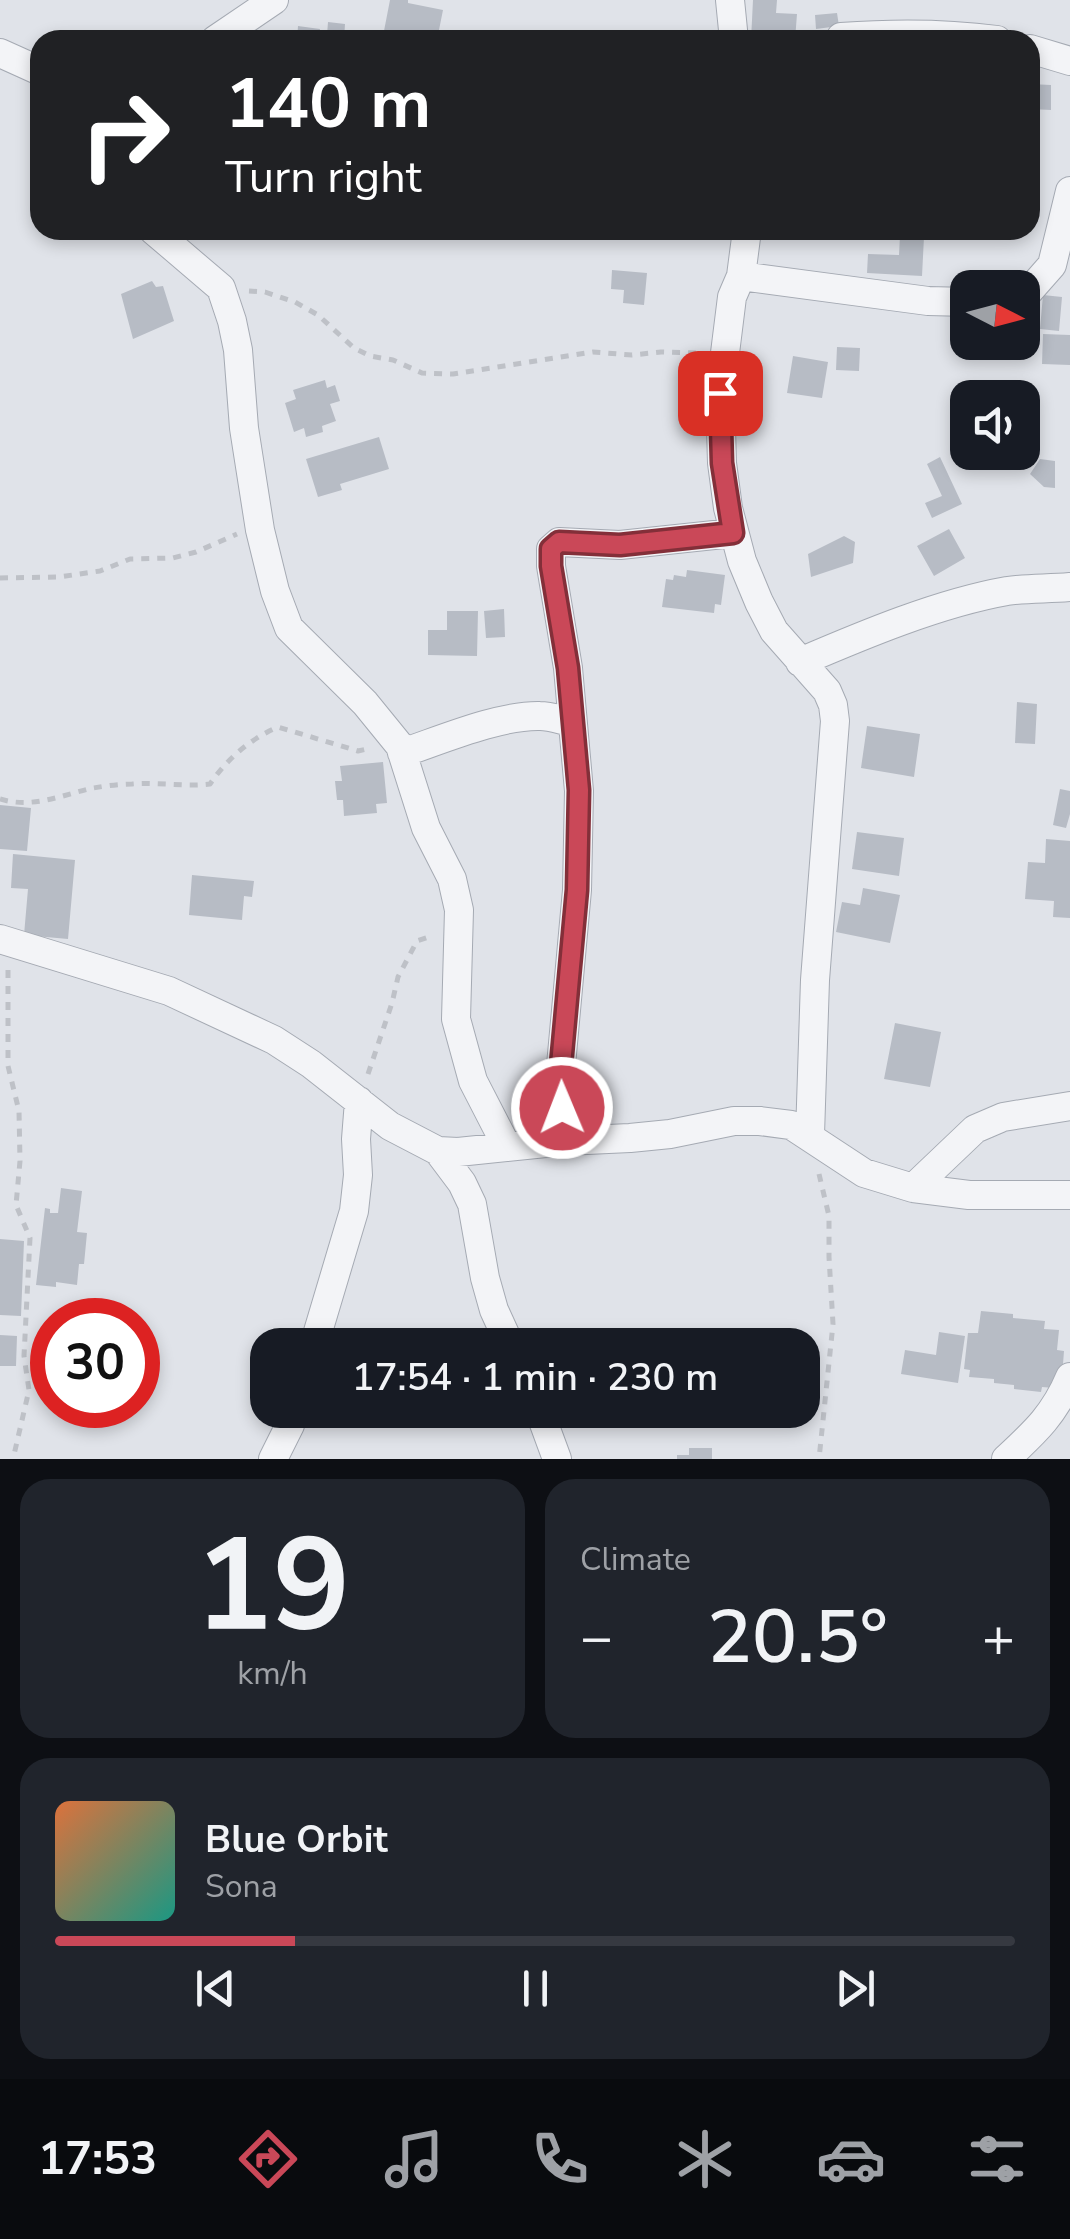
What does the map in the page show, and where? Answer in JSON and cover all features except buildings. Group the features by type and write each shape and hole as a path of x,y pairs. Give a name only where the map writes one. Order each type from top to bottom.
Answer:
{"street":[{"path":"230,30 274,0"},
{"path":"730,0 733,30"},
{"path":"1040,52 1070,61"},
{"path":"0,53 30,66"},
{"path":"1040,279 1052,265 1070,190"},
{"path":"165,240 221,288 232,321 260,530 288,628 365,704 401,749 426,828 452,879 459,910 456,1019 473,1080 507,1147"},
{"path":"746,240 741,276 732,297 720,393 722,463 733,533 758,602 774,631 827,691 835,721 815,980 810,1136"},
{"path":"741,276 950,301"},
{"path":"565,1141 560,1076 577,890 579,790 568,668 551,549 559,542 620,545 733,533"},
{"path":"800,662 880,628 959,604 1008,591 1070,587"},
{"path":"401,749 508,720 540,716 572,722"},
{"path":"5,941 169,991 274,1040 312,1064 390,1126 438,1151 602,1141 760,1120 792,1125 864,1173 913,1188 969,1195 1070,1195"},
{"path":"319,1328 354,1211 359,1101"},
{"path":"913,1188 975,1129 1004,1117 1070,1106"},
{"path":"438,1151 472,1204 485,1278 502,1328"},
{"path":"1006,1459 1049,1417 1070,1377"},
{"path":"272,1459 288,1428"},
{"path":"546,1428 557,1459"}],"path":[{"path":"221,288 265,292 295,302 318,315 354,348 422,373 453,374 593,352 632,356 661,352 702,354 723,359"},
{"path":"0,578 59,577 100,571 130,559 173,558 230,536 260,530"},
{"path":"0,800 48,801 93,788 136,783 210,784 247,744 278,726 358,750 401,749"},
{"path":"359,1101 398,977 418,941 441,933 459,910"},
{"path":"5,941 8,1066 19,1111 16,1204 30,1238 24,1356 30,1390 13,1459"},
{"path":"810,1136 830,1216 833,1324 819,1459"}],"route":[{"path":"562,1108 560,1076 577,890 579,790 568,668 551,549 559,542 620,545 733,533 722,463 720,393"}]}
